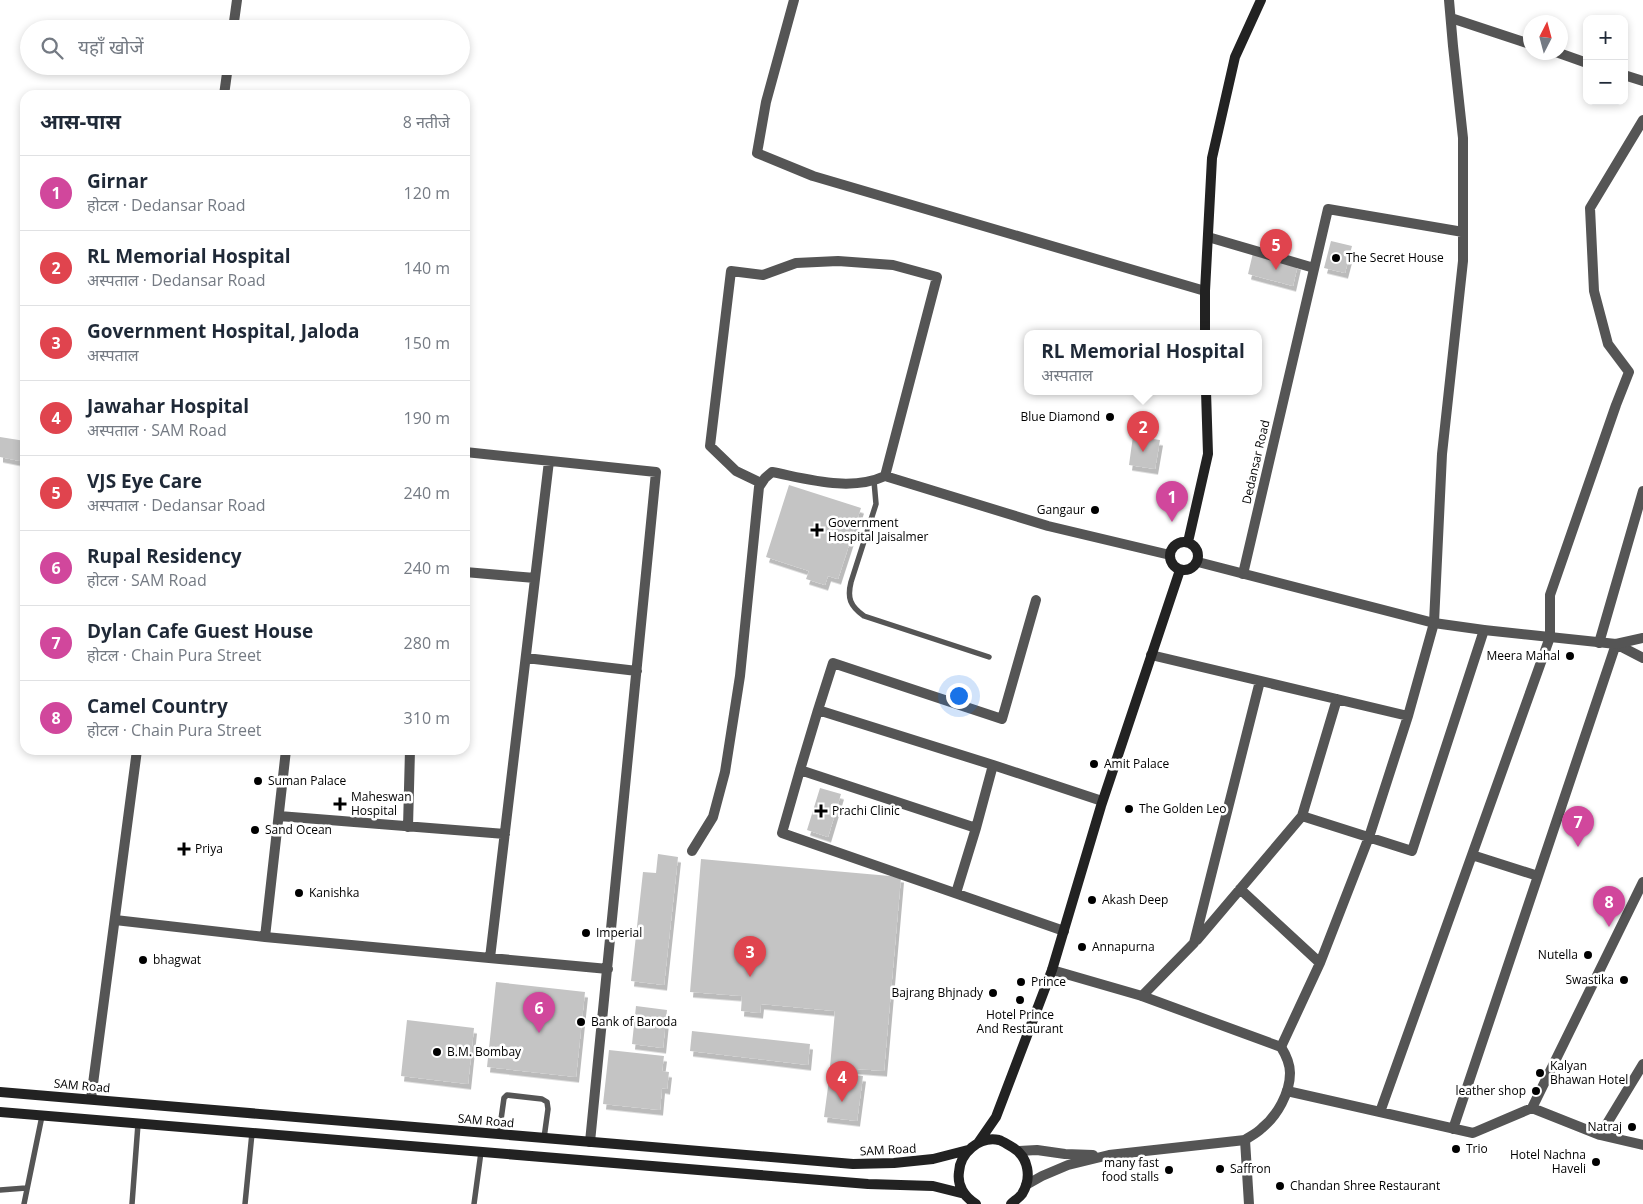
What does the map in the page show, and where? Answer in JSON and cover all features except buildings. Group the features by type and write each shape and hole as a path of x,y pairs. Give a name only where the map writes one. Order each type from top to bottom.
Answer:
{"main road":[{"path":"1205,330 1205,290 1212,158 1235,57 1261,0"},
{"path":"1188,542 1208,454 1206,395"},
{"path":"1188,542 1193,544 1198,552 1198,562 1190,569 1180,570 1174,566 1170,555 1172,548 1176,544 1188,542"},
{"path":"978,1143 996,1117 1052,970 1102,802 1180,570"},
{"name":"SAM Road","path":"0,1092 853,1164 894,1163 933,1159 968,1150"},
{"path":"0,1112 868,1184 933,1186 965,1194"},
{"path":"996,1117 997,1128 1001,1135 1019,1151 1026,1162 1028,1174 1021,1196 1010,1204"},
{"path":"974,1204 960,1186 958,1176 959,1166 968,1150 978,1143 988,1140 1000,1140 1019,1151"}],"street":[{"path":"234,20 237,0"},
{"path":"794,0 766,102 757,153 813,176 1205,290"},
{"path":"1281,1046 1320,963 1369,837 1408,716 1434,623 1442,454 1463,261 1463,138 1450,0"},
{"path":"1451,18 1523,42"},
{"path":"1568,56 1583,62"},
{"path":"225,90 227,75"},
{"path":"1628,76 1643,81"},
{"path":"1380,1112 1550,637 1550,595 1629,372 1608,344 1594,291 1590,208 1643,120"},
{"name":"Dedansar Road","path":"1243,574 1328,209 1463,232"},
{"path":"1208,238 1314,268"},
{"path":"761,483 736,471 710,446 731,271 763,275 796,263 838,261 893,265 937,277 885,476"},
{"path":"470,453 656,472 590,1142"},
{"path":"490,958 549,461"},
{"path":"692,852 713,817 725,772 740,676 758,491 761,483 772,472 834,483 874,481 885,476 1048,526 1170,555"},
{"path":"1600,643 1643,492"},
{"path":"1198,562 1434,623 1600,643 1616,644 1643,638"},
{"path":"470,572 535,578"},
{"path":"1036,600 1002,719 833,663 782,833 1064,930"},
{"path":"1302,816 1412,851 1484,630"},
{"path":"1616,644 1643,658"},
{"path":"1452,1129 1616,644"},
{"path":"1151,655 1408,716"},
{"path":"526,658 637,670"},
{"path":"1194,943 1260,681"},
{"path":"1142,996 1194,943 1302,816 1337,699"},
{"path":"818,710 993,765 1102,802"},
{"path":"91,1099 136,755"},
{"path":"265,937 285,755"},
{"path":"408,827 410,755"},
{"path":"956,893 993,765"},
{"path":"800,770 976,828"},
{"path":"278,816 504,834"},
{"path":"1472,855 1538,876"},
{"path":"1287,1091 1473,1133 1532,1108 1643,882"},
{"path":"1240,889 1320,963"},
{"path":"115,920 265,937 608,969"},
{"path":"1026,1185 1068,1165 1109,1155 1245,1140 1262,1128 1276,1113 1287,1091 1290,1073 1288,1058 1281,1046 1142,996 1052,970"},
{"path":"1600,1135 1643,1064"},
{"path":"1532,1108 1600,1135 1643,1145"},
{"path":"1245,1140 1248,1204"},
{"path":"1019,1151 1036,1150 1065,1154 1109,1155"}],"lane":[{"path":"874,481 876,504 851,582 850,602 864,616 990,657"},
{"path":"499,1134 504,1098 507,1094 542,1099 547,1102 548,1109 544,1138"},
{"path":"24,1204 42,1116"},
{"path":"132,1204 138,1124"},
{"path":"244,1204 252,1133"},
{"path":"474,1204 481,1152"},
{"path":"0,1190 26,1188"}],"place":[{"name":"The Secret House","path":"1336,258"},
{"name":"VJS Eye Care","path":"1276,270"},
{"name":"Blue Diamond","path":"1110,417"},
{"name":"RL Memorial Hospital","path":"1143,452"},
{"name":"Gangaur","path":"1095,510"},
{"name":"Girnar","path":"1172,522"},
{"name":"Government Hospital Jaisalmer","path":"817,530"},
{"name":"Meera Mahal","path":"1570,656"},
{"name":"Amit Palace","path":"1094,764"},
{"name":"Suman Palace","path":"258,781"},
{"name":"Maheswan Hospital","path":"340,804"},
{"name":"The Golden Leo","path":"1129,809"},
{"name":"Prachi Clinic","path":"821,811"},
{"name":"Sand Ocean","path":"255,830"},
{"name":"Dylan Cafe Guest House","path":"1578,847"},
{"name":"Priya","path":"184,849"},
{"name":"Kanishka","path":"299,893"},
{"name":"Akash Deep","path":"1092,900"},
{"name":"Camel Country","path":"1609,927"},
{"name":"Imperial","path":"586,933"},
{"name":"Annapurna","path":"1082,947"},
{"name":"Nutella","path":"1588,955"},
{"name":"bhagwat","path":"143,960"},
{"name":"Government Hospital, Jaloda","path":"750,977"},
{"name":"Swastika","path":"1624,980"},
{"name":"Prince","path":"1021,982"},
{"name":"Bajrang Bhjnady","path":"993,993"},
{"name":"Hotel Prince And Restaurant","path":"1020,1000"},
{"name":"Bank of Baroda","path":"581,1022"},
{"name":"Rupal Residency","path":"539,1033"},
{"name":"B.M. Bombay","path":"437,1052"},
{"name":"Kalyan Bhawan Hotel","path":"1540,1073"},
{"name":"leather shop","path":"1536,1091"},
{"name":"Jawahar Hospital","path":"842,1102"},
{"name":"Natraj","path":"1632,1127"},
{"name":"Trio","path":"1456,1149"},
{"name":"Hotel Nachna Haveli","path":"1596,1162"},
{"name":"Saffron","path":"1220,1169"},
{"name":"many fast food stalls","path":"1169,1170"},
{"name":"Chandan Shree Restaurant","path":"1280,1186"}]}
